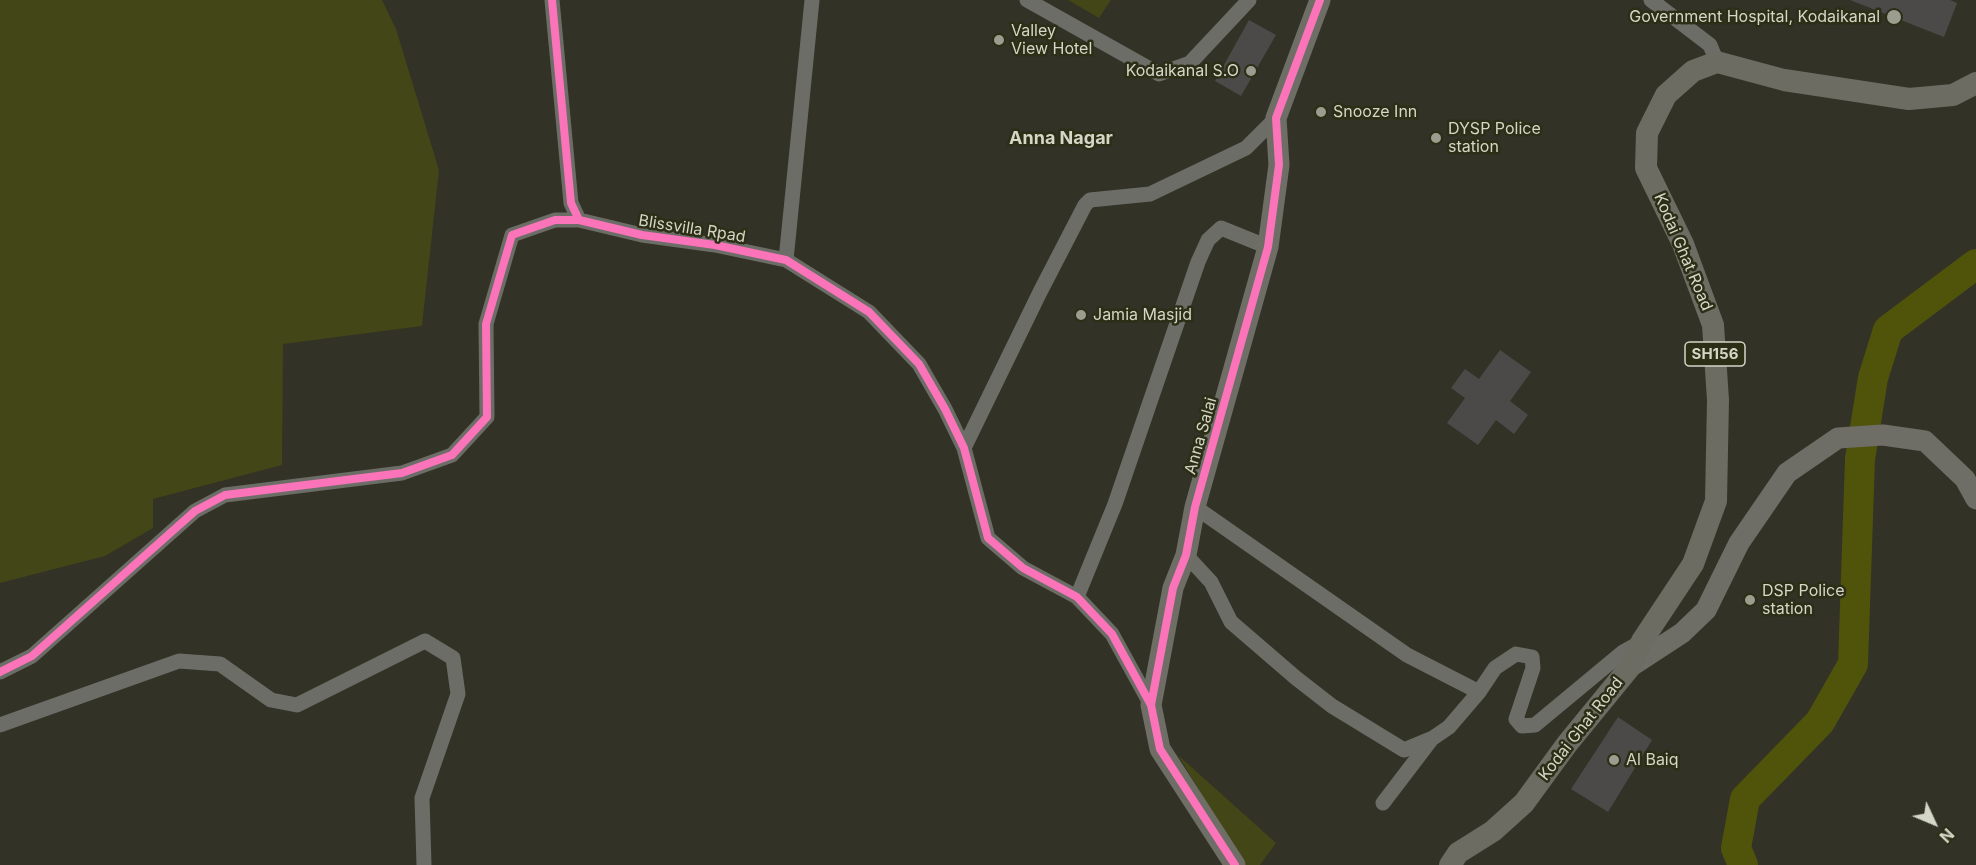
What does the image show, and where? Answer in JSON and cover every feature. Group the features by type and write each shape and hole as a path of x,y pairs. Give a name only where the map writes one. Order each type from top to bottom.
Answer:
{"main road":[{"path":"1717,62 1784,80 1909,99 1953,94 1976,83"},
{"name":"Kodai Ghat Road","path":"1450,865 1458,853 1493,831 1524,804 1566,744 1630,667 1641,641 1693,564 1716,501 1718,400 1713,325 1683,244 1647,168 1647,133 1666,95 1693,70 1717,62"}],"street":[{"path":"552,0 571,203 579,220"},
{"path":"786,260 812,0"},
{"path":"1027,0 1159,74 1190,63 1249,0"},
{"name":"Anna Salai","path":"1235,865 1160,749 1151,705 1173,588 1186,555 1195,507 1268,247 1279,165 1276,118 1320,0"},
{"path":"1651,0 1710,45 1717,62"},
{"path":"964,448 1040,292 1090,200 1150,194 1245,148 1276,118"},
{"name":"Blissvilla Rpad","path":"0,672 32,656 195,511 225,495 402,473 452,455 487,417 486,324 512,235 555,220 579,220 642,236 715,245 786,260 869,312 919,364 945,409 964,448 988,538 1023,568 1077,597 1112,634 1151,705"},
{"path":"1077,597 1115,504 1198,262 1208,240 1221,228 1268,247"},
{"path":"1630,667 1682,633 1706,610 1739,543 1787,472 1838,438 1883,435 1925,441 1965,479 1976,500"},
{"path":"1195,507 1407,656 1479,692"},
{"path":"1186,555 1211,582 1231,622 1332,706 1404,750 1433,738 1449,727 1496,668 1516,654 1532,657 1533,668 1516,719 1522,726 1535,725 1623,652 1641,641"},
{"path":"0,725 179,661 220,664 271,700 297,705 425,641 453,658 458,694 422,798 424,865"},
{"path":"1383,803 1433,738"}],"green space":[{"path":"0,0 382,0 396,29 439,170 422,326 283,344 282,465 153,499 153,528 105,556 0,583"},
{"path":"1068,0 1111,0 1099,18"},
{"path":"1178,755 1276,843 1260,865 1244,865"}],"building":[{"path":"1850,0 1950,0 1957,3 1944,37"},
{"path":"1249,20 1276,35 1241,96 1215,81"},
{"path":"1500,350 1531,372 1510,401 1528,415 1514,434 1496,420 1478,445 1447,423 1465,398 1451,388 1465,369 1479,379"},
{"path":"1618,717 1652,740 1608,812 1571,789"}],"waterway":[{"path":"1743,865 1736,848 1745,799 1820,722 1853,664 1860,459 1873,378 1888,330 1976,264"}],"cycle path":[{"path":"552,0 571,203 579,220 642,235 715,245 786,260 869,312 919,364 945,409 964,448 988,538 1023,568 1077,597 1112,634 1151,705"},
{"path":"1235,865 1160,749 1151,705 1173,588 1186,555 1195,507 1268,247 1279,165 1276,118 1320,0"},
{"path":"0,672 32,656 195,511 225,495 402,473 452,455 487,417 486,324 512,235 555,220 579,220"}],"place":[{"name":"Government Hospital, Kodaikanal","path":"1894,17"},
{"name":"Valley View Hotel","path":"999,40"},
{"name":"Kodaikanal S.O","path":"1251,71"},
{"name":"Snooze Inn","path":"1321,112"},
{"name":"DYSP Police station","path":"1436,138"},
{"name":"Jamia Masjid","path":"1081,315"},
{"name":"DSP Police station","path":"1750,600"},
{"name":"Al Baiq","path":"1614,760"}],"district":[{"name":"Anna Nagar","path":"1061,139"}]}
